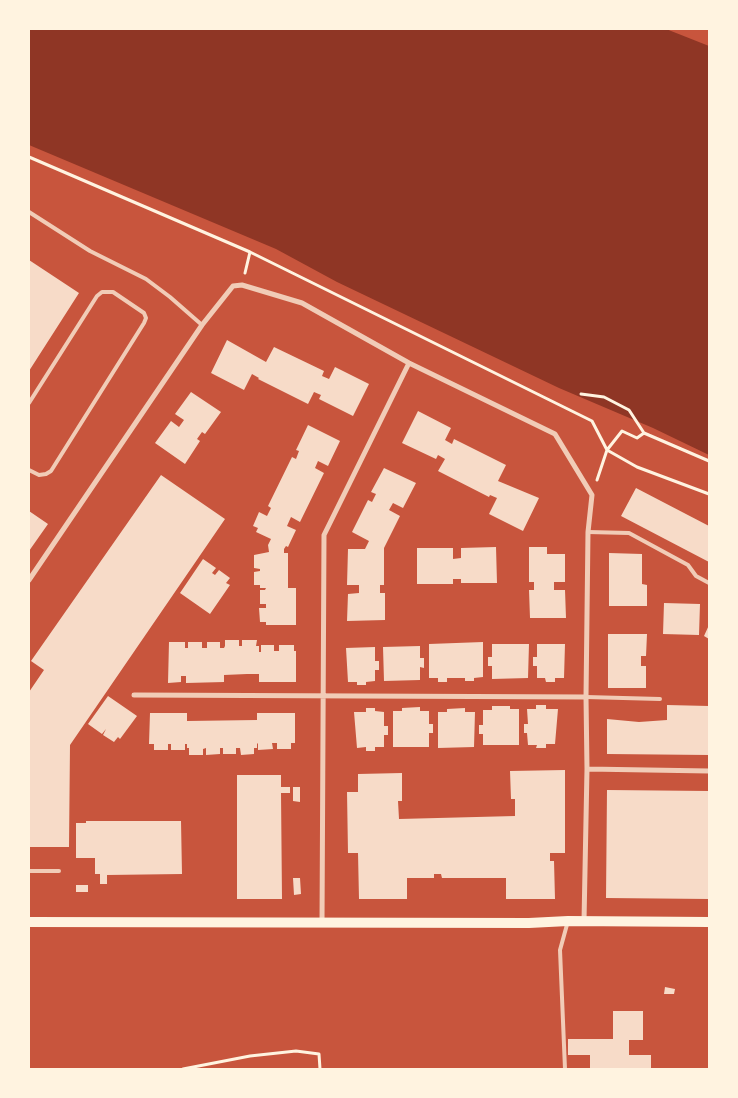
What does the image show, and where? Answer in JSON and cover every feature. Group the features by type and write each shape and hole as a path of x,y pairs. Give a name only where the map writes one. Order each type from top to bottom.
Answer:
{"main road":[{"path":"29,922 709,922"}],"street":[{"path":"29,580 202,325 233,286 242,285 302,303 409,363 555,434 592,495 588,532 584,921"},
{"path":"322,922 324,535 409,363"},
{"path":"134,695 586,697"},
{"path":"587,769 709,771"}],"lane":[{"path":"29,212 90,251 146,279 202,325"},
{"path":"29,403 97,296 102,292 113,292 144,313 146,318 144,323 51,471 39,475 29,470"},
{"path":"588,532 629,533 688,565 696,576 709,583"},
{"path":"586,697 660,700"},
{"path":"29,871 59,871"},
{"path":"565,1069 560,950 568,921"}],"path":[{"path":"29,157 250,252 592,421 607,450 637,467 709,494"},
{"path":"242,285 250,252"},
{"path":"581,394 604,397 629,410 644,433 709,461"},
{"path":"592,495 607,450 622,431 637,438 644,433"},
{"path":"183,1069 250,1056 296,1052 318,1054 320,1069"}],"shaded area":[{"path":"29,29 666,29 709,46 709,455 653,428 559,388 337,282 276,249 29,145"}],"building":[{"path":"29,260 79,293 29,371"},
{"path":"227,340 266,362 274,347 324,371 322,376 329,379 335,367 369,384 353,416 319,399 321,395 314,392 308,404 258,379 252,374 244,390 211,373"},
{"path":"191,392 221,412 205,434 202,432 197,439 200,441 185,464 155,443 171,421 179,427 184,420 175,414"},
{"path":"418,411 451,428 445,440 452,444 454,439 506,465 498,481 539,498 523,531 489,514 497,498 490,495 489,497 438,471 445,459 438,455 436,459 402,443"},
{"path":"308,425 340,441 328,466 318,461 315,468 324,473 300,522 291,517 287,526 296,530 288,547 286,546 284,549 284,553 288,553 288,588 296,588 296,625 266,625 266,622 260,622 259,608 266,608 266,604 260,604 260,590 265,590 266,588 254,585 254,572 260,571 260,569 254,568 254,555 269,552 268,545 271,539 256,532 258,528 253,526 259,512 267,516 271,508 268,506 292,457 296,459 299,451 296,450"},
{"path":"384,468 416,483 403,508 393,503 389,510 400,516 384,548 384,585 380,585 380,593 385,593 385,620 347,621 348,594 359,593 359,585 347,585 348,549 365,549 369,541 352,532 368,500 372,502 376,494 371,492"},
{"path":"161,475 225,519 70,745 69,847 29,847 29,692 44,670 31,661"},
{"path":"636,488 709,526 709,562 621,516"},
{"path":"29,511 48,524 29,551"},
{"path":"496,547 497,583 461,583 461,579 453,579 453,584 417,584 417,548 453,548 453,559 461,558 461,548"},
{"path":"529,547 547,547 547,554 565,554 565,582 554,582 554,590 565,590 566,618 530,618 529,590 534,590 534,582 529,582"},
{"path":"609,553 642,554 642,584 647,585 647,606 609,606"},
{"path":"203,559 216,568 212,573 215,575 219,570 230,578 226,583 230,585 210,614 180,593"},
{"path":"664,603 700,604 699,635 663,634"},
{"path":"709,625 709,639 704,636"},
{"path":"608,634 647,634 646,656 641,656 641,666 646,666 646,688 608,688"},
{"path":"225,640 239,640 239,646 242,646 242,640 257,640 256,646 259,646 259,652 261,652 261,645 274,645 274,651 279,651 279,645 294,645 294,651 296,651 296,682 259,682 259,674 247,674 224,675 224,682 186,683 186,676 181,676 181,682 168,683 169,642 185,642 185,648 188,648 188,642 202,642 202,648 207,648 207,642 220,642 220,648 224,648"},
{"path":"483,642 483,677 474,678 474,681 465,681 465,678 447,678 447,682 438,682 438,678 429,678 429,644"},
{"path":"492,644 529,644 528,678 492,679 492,666 488,666 488,657 492,657"},
{"path":"537,644 565,644 564,678 555,678 555,682 546,682 545,678 537,678 537,666 533,666 533,657 537,657"},
{"path":"420,646 420,658 424,658 424,668 420,667 420,680 384,681 383,647"},
{"path":"375,647 375,661 379,661 379,670 375,670 375,681 366,682 366,685 348,682 346,648"},
{"path":"108,696 137,716 120,739 118,737 114,742 103,735 106,729 102,734 88,724"},
{"path":"536,705 546,705 546,709 558,709 555,744 546,744 546,748 536,748 537,745 528,745 527,733 524,733 524,724 528,724 527,709 536,709"},
{"path":"667,705 709,706 709,755 607,754 607,719 639,722 667,720"},
{"path":"492,706 510,706 510,709 519,709 519,745 483,745 483,734 479,734 479,725 483,725 483,710 492,710"},
{"path":"420,707 420,711 429,711 429,724 433,724 433,733 429,733 429,747 393,747 393,711 402,711 402,708"},
{"path":"366,708 375,708 375,711 384,712 384,726 388,726 388,735 384,735 384,747 375,747 375,751 366,751 366,747 357,748 354,712 366,712"},
{"path":"465,708 465,712 475,712 474,747 438,748 438,712 447,712 447,709"},
{"path":"150,713 187,713 187,721 257,720 257,713 295,713 295,743 291,743 291,749 277,749 277,743 272,743 273,749 258,750 258,743 257,748 254,748 254,754 241,755 240,748 236,748 236,754 223,754 223,748 220,748 220,754 206,755 206,748 203,749 203,755 189,755 187,744 185,744 185,750 171,750 171,744 168,744 168,750 154,750 154,744 149,744"},
{"path":"565,770 565,853 550,853 550,861 554,861 555,899 506,899 506,878 442,878 441,874 434,874 434,878 407,878 407,899 359,899 358,853 348,853 347,792 358,792 358,774 402,773 402,801 398,801 399,819 515,816 515,799 511,799 510,771"},
{"path":"237,775 281,775 281,787 290,787 290,793 281,793 282,899 237,899"},
{"path":"293,787 300,787 300,802 293,801"},
{"path":"607,790 709,791 709,899 606,898"},
{"path":"86,821 181,821 182,874 107,875 107,884 100,884 100,874 95,874 95,858 76,858 76,823 86,823"},
{"path":"293,878 300,878 301,894 294,895"},
{"path":"76,885 88,885 88,892 76,892"},
{"path":"665,987 675,989 674,994 664,994"},
{"path":"613,1011 643,1011 643,1040 629,1040 629,1055 651,1055 651,1069 590,1069 590,1055 568,1055 568,1039 613,1039"}]}
